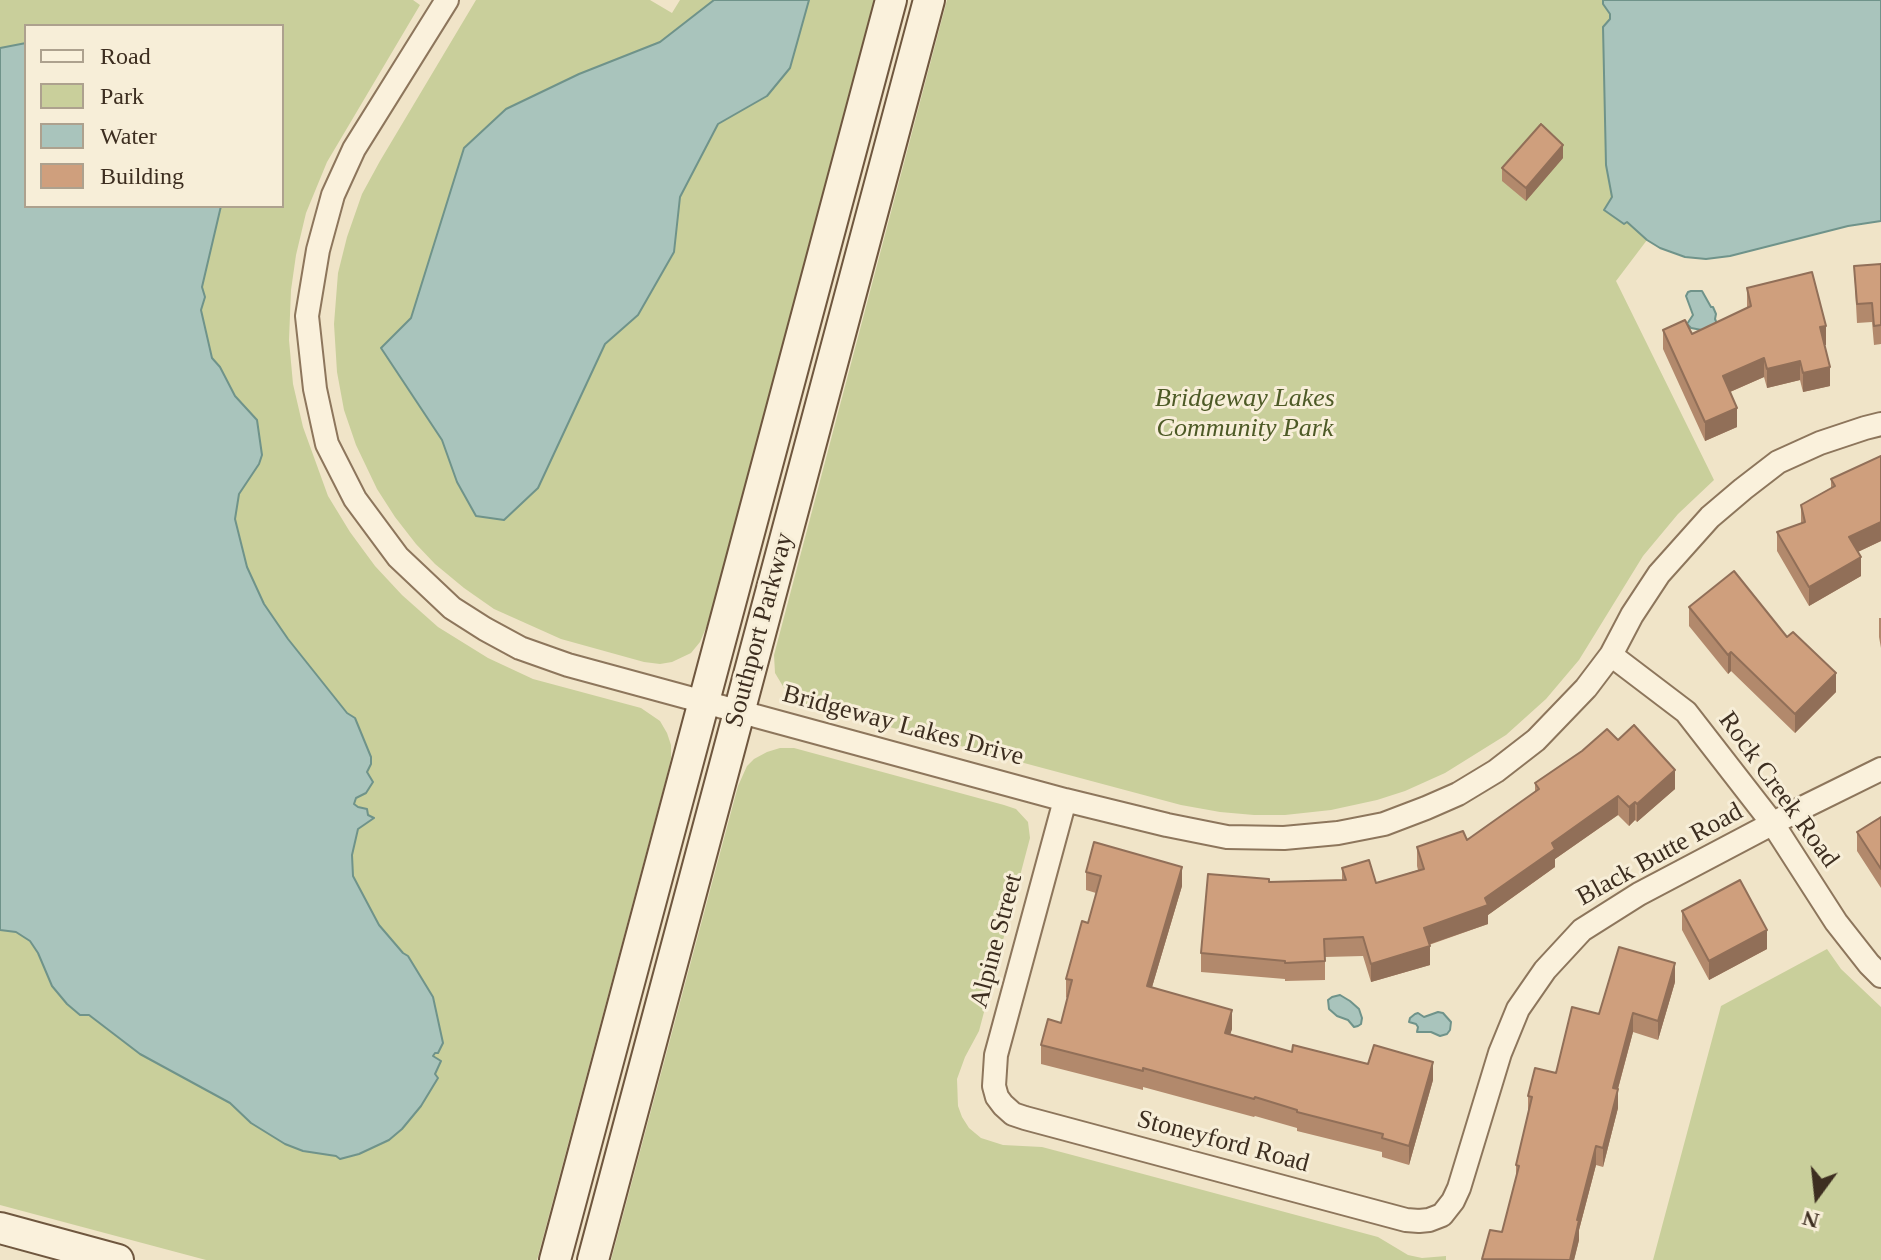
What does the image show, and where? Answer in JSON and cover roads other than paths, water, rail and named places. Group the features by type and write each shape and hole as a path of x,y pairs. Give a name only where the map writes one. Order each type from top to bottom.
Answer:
{"street":[{"name":"Bridgeway Lakes Drive","path":"447,0 354,149 333,195 318,250 307,316 315,389 327,444 355,499 398,557 452,608 485,629 520,648 568,665 1167,825 1227,837 1284,838 1338,833 1384,824 1458,794 1496,771 1536,740 1575,701 1611,655 1659,574 1710,517 1778,462 1820,443 1881,424"},
{"name":"Southport Parkway","path":"555,1260 891,0"},
{"name":"Southport Parkway","path":"593,1260 929,0"},
{"name":"Rock Creek Road","path":"1611,655 1686,712 1773,824 1836,922 1881,976"},
{"name":"Black Butte Road","path":"1442,1215 1448,1210 1459,1188 1500,1053 1518,1009 1545,970 1582,930 1639,894 1881,769"},
{"name":"Alpine Street","path":"997,1097 994,1086 996,1055 1065,800"},
{"name":"Stoneyford Road","path":"997,1097 1007,1109 1025,1118 1390,1216 1419,1221 1442,1215"},
{"path":"0,1228 118,1260"}],"water":[{"path":"714,0 809,0 790,68 767,96 718,124 680,197 674,252 638,315 605,344 538,488 504,520 476,516 457,482 442,440 381,348 411,318 464,148 506,109 579,74 660,42"},
{"path":"1603,0 1881,0 1881,221 1706,259 1685,257 1660,248 1627,222 1624,224 1604,210 1612,197 1606,165 1603,27 1610,14"},
{"path":"24,43 24,208 221,208 202,287 205,297 201,310 212,358 235,396 257,420 262,455 239,494 235,519 247,567 264,604 288,639 347,713 355,718 371,757 367,772 373,782 366,793 356,798 354,804 367,809 368,815 374,818 358,829 352,855 353,876 379,925 408,956 433,997 443,1043 433,1056 441,1061 435,1074 438,1078 421,1106 389,1140 359,1154 340,1159 285,1144 251,1123 230,1103 140,1054 89,1015 80,1015 67,1004 52,986 30,941 16,932 0,930 0,48"},
{"path":"1691,291 1702,291 1713,307 1718,326 1707,331 1691,328 1687,324 1693,315 1686,296"},
{"path":"1340,995 1359,1009 1362,1018 1358,1026 1354,1027 1329,1009 1328,1000"},
{"path":"1438,1012 1451,1022 1447,1034 1440,1036 1417,1032 1416,1024 1409,1022 1415,1014 1424,1017"}],"park label":[{"name":"Bridgeway Lakes Community Park","path":"1245,414"}]}
